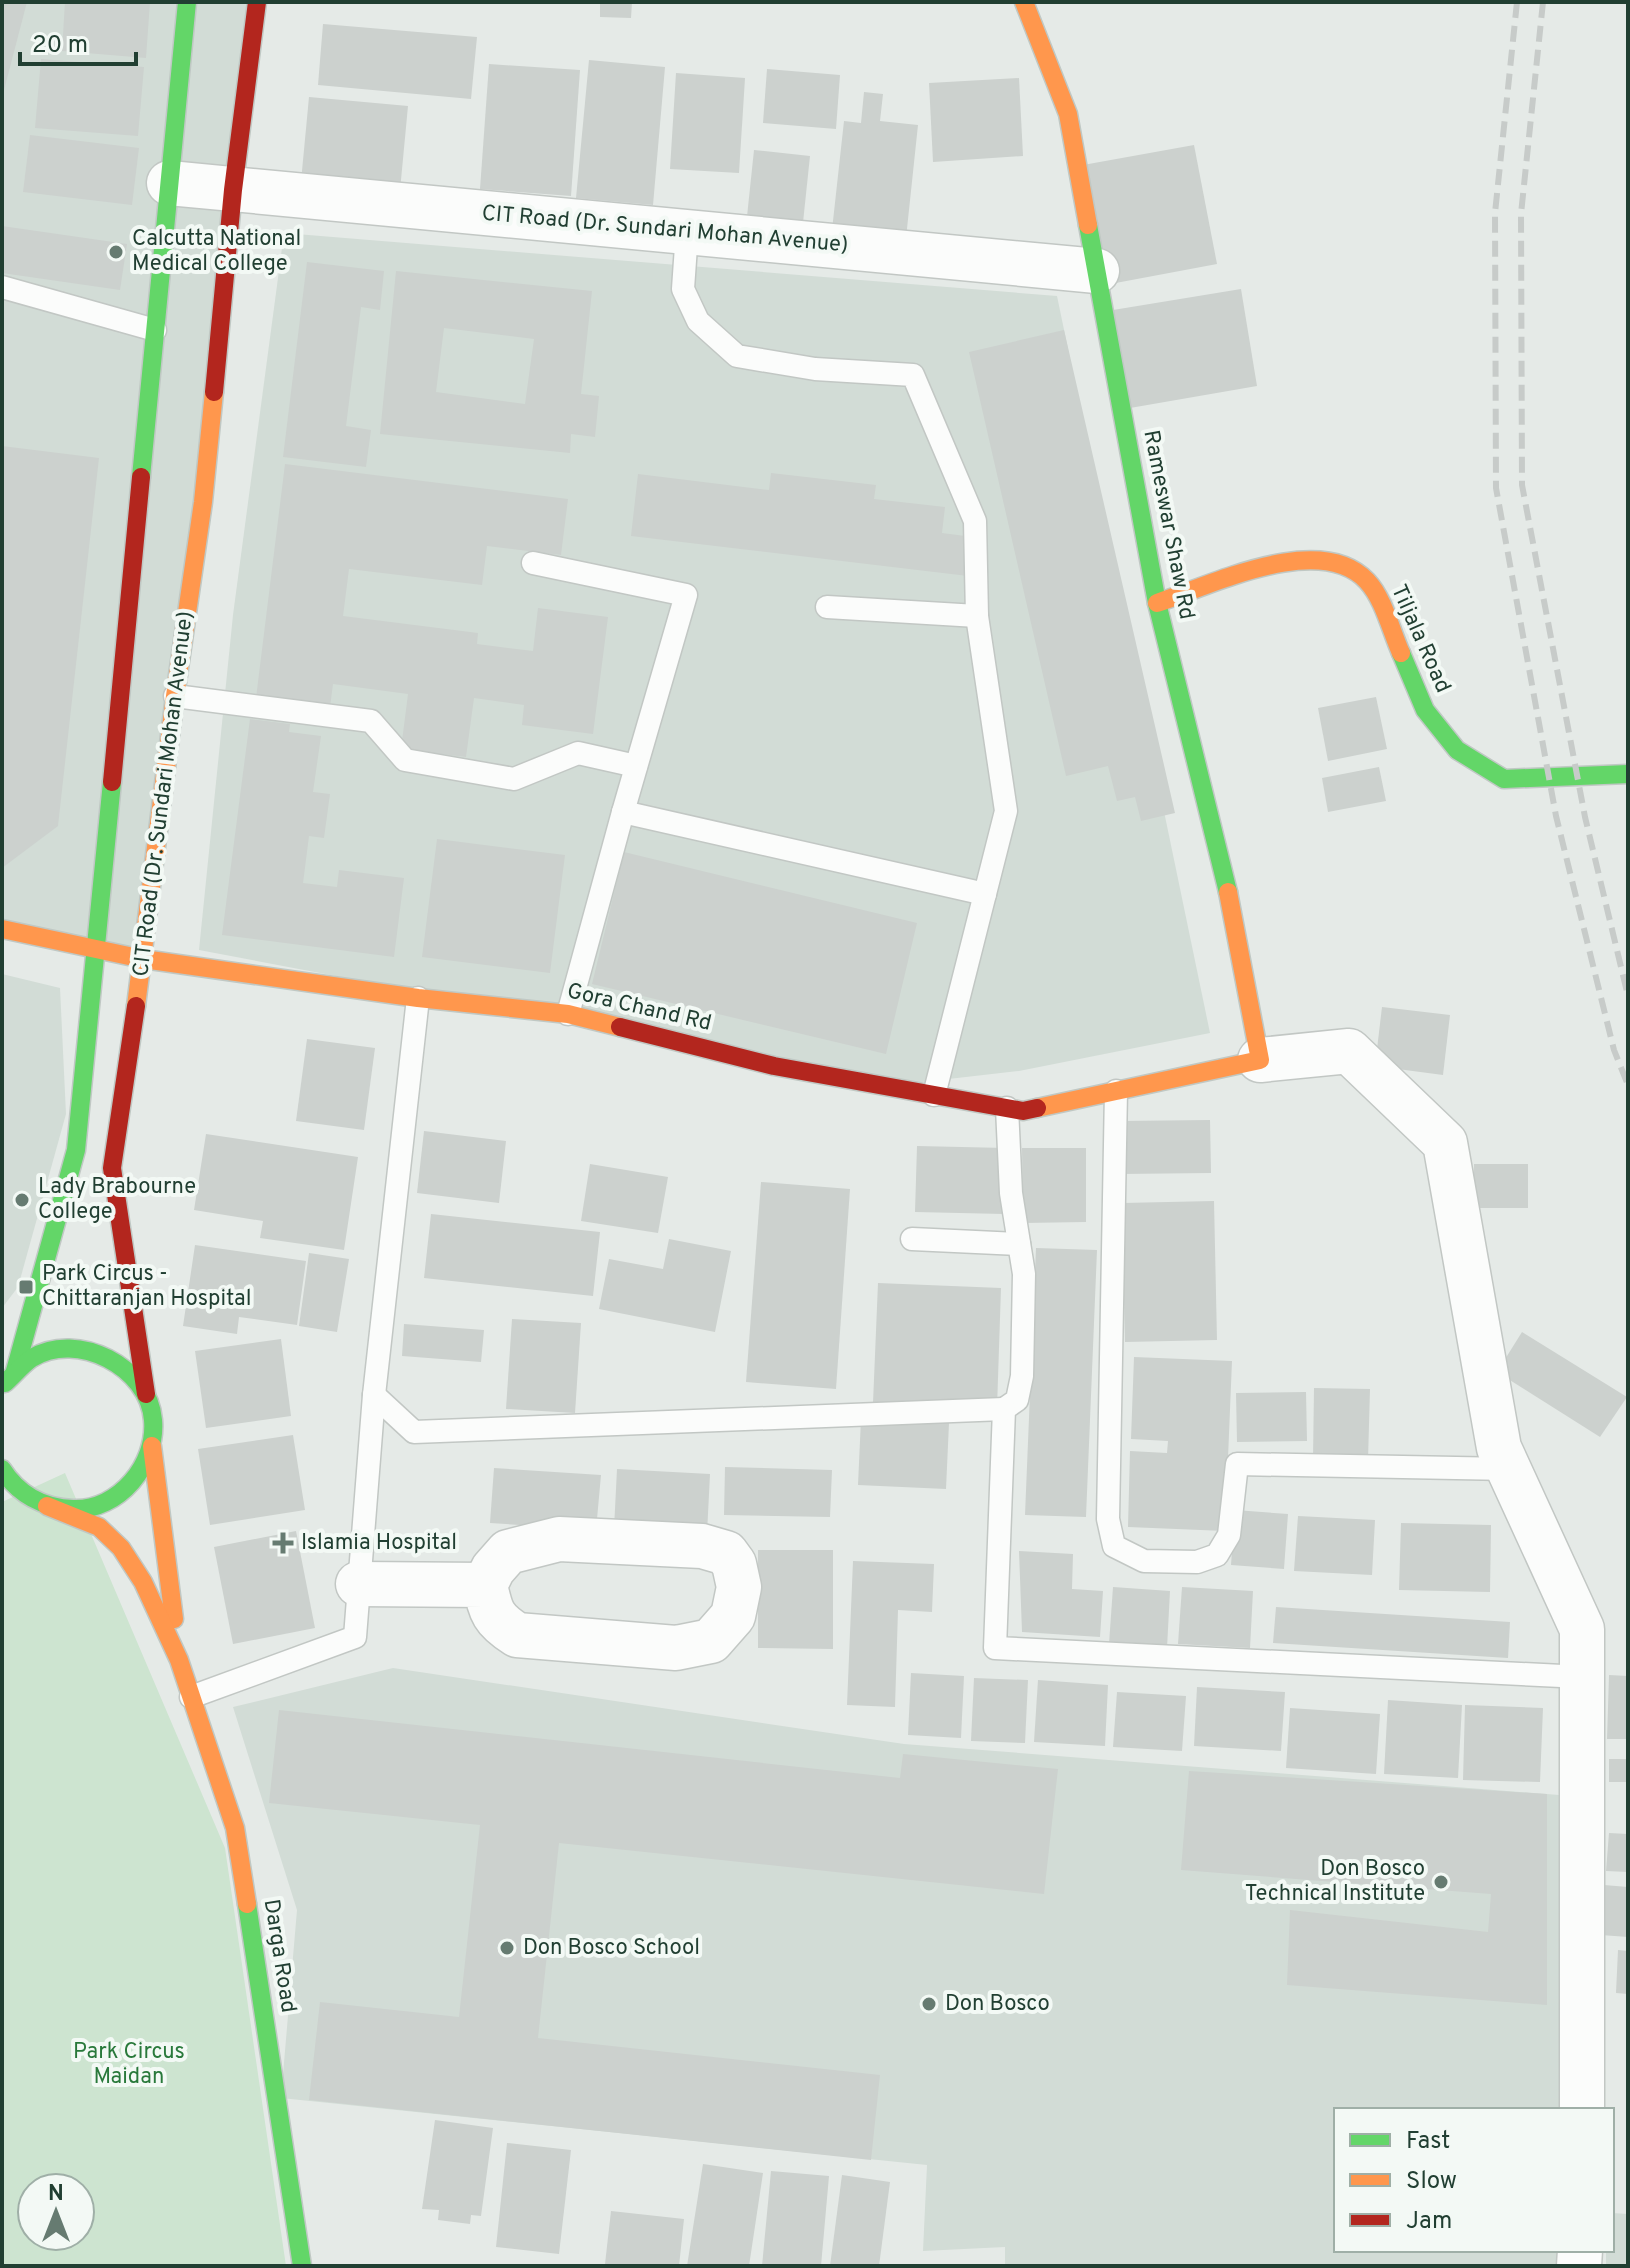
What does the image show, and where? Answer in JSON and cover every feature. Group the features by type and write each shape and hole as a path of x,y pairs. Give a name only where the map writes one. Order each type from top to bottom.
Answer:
{"main road":[{"path":"15,1371 76,1150 187,2"},
{"name":"CIT Road (Dr. Sundari Mohan Avenue)","path":"152,1446 153,1421 146,1394 112,1168 143,959 175,696 203,502 233,190 257,2"},
{"name":"Rameswar Shaw Rd","path":"1024,2 1068,114 1157,603 1222,863 1260,1060"},
{"name":"Tiljala Road","path":"1157,603 1275,563 1323,560 1353,569 1369,583 1380,604 1425,710 1457,750 1504,779 1628,774"},
{"name":"Gora Chand Rd","path":"2,929 143,959 418,998 568,1014 774,1066 1023,1111 1260,1060"},
{"path":"2,1388 15,1371 38,1355 67,1348 95,1351 114,1359 135,1377 146,1394"},
{"path":"47,1506 77,1509 104,1503 122,1493 141,1472 152,1446"},
{"name":"Darga Road","path":"152,1446 179,1660"},
{"name":"Darga Road","path":"2,1469 22,1492 47,1506 99,1527 121,1548 143,1582 179,1660 235,1828 302,2266"},
{"path":"2,1495 22,1492"}],"street":[{"name":"CIT Road (Dr. Sundari Mohan Avenue)","path":"169,183 1097,271"},
{"path":"1260,1060 1349,1051 1445,1143 1499,1448 1582,1629 1582,2108"},
{"path":"559,1539 702,1546 726,1553 734,1564 739,1587 733,1616 711,1641 676,1648 517,1635 500,1625 492,1614 485,1585 493,1569 508,1552 559,1539"},
{"path":"358,1584 485,1585"}],"lane":[{"path":"687,232 683,289 698,321 737,356 815,369 913,375 975,521 977,616 1006,811 934,1095"},
{"path":"2,287 155,330"},
{"path":"533,563 686,595 568,1014"},
{"path":"827,607 977,616"},
{"path":"175,696 371,721 405,760 514,779 578,753 636,766"},
{"path":"623,812 985,894"},
{"path":"191,1697 355,1637 374,1395 418,998"},
{"path":"1116,1091 1108,1519 1114,1546 1144,1561 1197,1562 1217,1555 1229,1535 1237,1464 1509,1469"},
{"path":"374,1395 414,1432 1004,1409 1017,1400 1022,1376 1024,1274 1011,1193 1007,1108"},
{"path":"912,1239 1019,1244"},
{"path":"1004,1409 995,1648 1582,1677"}],"shaded area":[{"name":"Calcutta National Medical College","path":"2,2 257,2 143,959 2,929"},
{"path":"284,233 1057,296 1210,1033 1019,1071 905,1084 199,950 233,615"},
{"name":"Lady Brabourne College","path":"2,974 60,988 66,1114 18,1287 2,1308"},
{"name":"Don Bosco","path":"393,1668 904,1744 1572,1796 1569,2108 1334,2108 1334,2252 1567,2252 1567,2266 1005,2266 1005,2247 923,2251 927,2165 281,2098 297,1910 233,1707"},
{"path":"1614,2213 1628,2214 1628,2266 1606,2266 1606,2252 1614,2252"}],"green space":[{"name":"Park Circus Maidan","path":"65,1473 225,1848 286,2266 2,2266 2,1502"}],"building":[{"path":"2,2 27,2 3,94 2,94"},
{"path":"65,2 150,2 146,58 62,51"},
{"path":"600,2 632,2 631,18 600,17"},
{"path":"323,24 477,37 471,99 318,85"},
{"path":"41,59 144,67 138,136 35,128"},
{"path":"589,60 665,67 653,205 576,198"},
{"path":"489,64 580,70 571,196 480,189"},
{"path":"767,69 840,75 836,129 763,123"},
{"path":"676,73 745,78 739,173 670,169"},
{"path":"1019,78 1023,156 933,162 929,83"},
{"path":"864,92 883,94 880,121 918,125 906,238 832,230 844,121 861,123"},
{"path":"309,97 408,106 399,201 300,192"},
{"path":"30,135 139,148 132,205 23,192"},
{"path":"1194,145 1217,264 1105,285 1083,165"},
{"path":"754,150 810,156 802,232 746,226"},
{"path":"2,226 127,244 120,290 2,273"},
{"path":"307,262 384,271 380,310 361,307 346,426 371,430 366,467 283,457"},
{"path":"396,271 592,291 581,394 599,396 595,437 571,434 570,453 380,434","holes":["444,328 534,339 525,404 436,392"]},
{"path":"1241,289 1257,386 1130,408 1113,310"},
{"path":"1064,330 1175,813 1141,821 1135,797 1117,801 1108,766 1066,776 969,352"},
{"path":"2,446 99,458 58,826 2,868"},
{"path":"285,464 568,499 561,555 487,546 482,585 349,569 343,616 478,633 477,644 533,651 538,608 608,617 593,734 522,725 524,705 474,698 466,757 401,749 408,694 333,684 330,707 256,698"},
{"path":"771,473 876,485 874,499 945,507 942,533 973,537 968,576 631,536 638,474 769,490"},
{"path":"1376,697 1387,749 1328,761 1318,708"},
{"path":"250,719 290,724 289,732 321,736 313,792 330,794 324,838 309,836 303,883 337,887 339,870 404,878 394,957 222,935"},
{"path":"1379,767 1386,801 1328,812 1322,778"},
{"path":"437,839 565,855 550,973 422,957"},
{"path":"624,852 917,923 886,1054 592,984"},
{"path":"1382,1007 1450,1015 1443,1075 1375,1066"},
{"path":"307,1039 375,1048 364,1130 296,1121"},
{"path":"1210,1120 1211,1173 1120,1174 1120,1121"},
{"path":"424,1131 506,1141 499,1203 417,1193"},
{"path":"206,1134 358,1157 344,1250 260,1238 263,1221 194,1210"},
{"path":"917,1146 1006,1148 1004,1214 915,1212"},
{"path":"1022,1148 1086,1148 1086,1222 1023,1223"},
{"path":"590,1164 668,1177 658,1233 581,1221"},
{"path":"1474,1164 1528,1164 1528,1208 1474,1208"},
{"path":"761,1182 850,1189 836,1389 746,1382"},
{"path":"1214,1201 1217,1340 1125,1342 1122,1203"},
{"path":"431,1214 600,1232 593,1296 424,1278"},
{"path":"669,1239 731,1251 715,1332 599,1309 609,1259 663,1269"},
{"path":"195,1245 306,1261 297,1325 239,1317 237,1334 183,1326"},
{"path":"1036,1248 1097,1250 1086,1517 1025,1515"},
{"path":"309,1253 349,1259 337,1332 299,1326"},
{"path":"878,1283 1001,1288 997,1408 873,1403"},
{"path":"512,1319 581,1323 575,1413 506,1409"},
{"path":"404,1324 484,1330 481,1362 402,1356"},
{"path":"1522,1332 1627,1397 1600,1437 1497,1372"},
{"path":"281,1339 291,1416 206,1428 195,1351"},
{"path":"1134,1357 1232,1361 1225,1531 1128,1527 1130,1451 1167,1453 1168,1441 1131,1439"},
{"path":"1314,1388 1370,1389 1368,1460 1313,1459"},
{"path":"1306,1392 1307,1441 1237,1442 1236,1393"},
{"path":"861,1419 949,1423 946,1489 858,1485"},
{"path":"293,1435 305,1510 210,1525 198,1449"},
{"path":"725,1467 832,1470 830,1517 724,1515"},
{"path":"494,1468 601,1475 596,1530 490,1523"},
{"path":"617,1469 710,1474 707,1534 614,1529"},
{"path":"1235,1510 1288,1514 1284,1569 1231,1565"},
{"path":"1298,1516 1375,1520 1372,1575 1294,1571"},
{"path":"1401,1523 1491,1525 1490,1592 1399,1590"},
{"path":"296,1531 315,1628 233,1644 214,1547"},
{"path":"758,1550 833,1550 833,1649 758,1648"},
{"path":"1019,1551 1073,1554 1072,1589 1103,1591 1100,1637 1022,1632"},
{"path":"853,1561 934,1564 932,1612 898,1610 895,1707 847,1705"},
{"path":"1113,1587 1170,1591 1167,1648 1109,1644"},
{"path":"1182,1587 1253,1591 1250,1648 1178,1644"},
{"path":"1276,1607 1510,1622 1508,1658 1273,1643"},
{"path":"911,1673 964,1676 961,1738 908,1735"},
{"path":"1609,1675 1628,1676 1628,1739 1607,1739"},
{"path":"974,1678 1028,1680 1025,1743 971,1741"},
{"path":"1038,1680 1108,1685 1105,1746 1034,1742"},
{"path":"1197,1687 1285,1692 1281,1751 1194,1746"},
{"path":"1117,1692 1186,1696 1182,1751 1113,1747"},
{"path":"1388,1700 1462,1705 1458,1778 1384,1774"},
{"path":"1465,1705 1543,1708 1540,1782 1463,1780"},
{"path":"1290,1708 1380,1714 1376,1774 1286,1768"},
{"name":"Don Bosco School","path":"279,1710 900,1778 903,1754 1058,1769 1044,1894 559,1843 538,2038 880,2075 871,2160 309,2100 320,2002 459,2017 480,1825 269,1803"},
{"path":"1609,1759 1628,1759 1628,1782 1609,1782"},
{"name":"Don Bosco Technical Institute","path":"1189,1771 1547,1794 1547,2005 1287,1985 1290,1910 1488,1932 1491,1894 1181,1870"},
{"path":"1609,1833 1628,1834 1628,1872 1606,1871"},
{"path":"1604,1885 1628,1887 1628,1937 1601,1935"},
{"path":"1618,1950 1628,1951 1628,1994 1616,1993"},
{"path":"435,2120 493,2128 481,2216 471,2215 470,2224 438,2220 439,2210 422,2209"},
{"path":"507,2143 571,2150 559,2254 496,2247"},
{"path":"703,2164 763,2173 749,2266 687,2266"},
{"path":"771,2171 829,2176 821,2266 762,2266"},
{"path":"842,2175 890,2182 879,2266 830,2266"},
{"path":"611,2211 684,2219 679,2266 605,2264"}],"railway":[{"path":"1517,2 1495,213 1496,488 1556,816 1614,1050 1628,1085"},
{"path":"1543,2 1521,214 1522,485 1585,817 1628,996"}],"traffic: fast":[{"path":"141,477 187,2"},
{"path":"1088,225 1157,603 1228,892"},
{"path":"1401,653 1425,710 1457,750 1504,779 1628,774"},
{"path":"15,1371 76,1150 112,782"},
{"path":"2,1469 16,1486 32,1498 62,1508 90,1508 120,1493 132,1482 142,1468 153,1437 148,1401 139,1384 125,1370 89,1351 69,1348 50,1350 32,1358 5,1383"},
{"path":"247,1904 302,2266"}],"traffic: slow":[{"path":"1024,2 1068,114 1088,225"},
{"path":"136,1006 203,502 214,392"},
{"path":"1157,603 1265,566 1294,561 1322,561 1347,567 1367,581 1383,606 1401,653"},
{"path":"1037,1108 1260,1060 1228,892"},
{"path":"2,929 143,959 418,998 568,1014 620,1027"},
{"path":"152,1446 174,1619"},
{"path":"47,1506 99,1527 121,1548 143,1582 179,1660 235,1828 247,1904"}],"traffic: jam":[{"path":"214,392 233,190 257,2"},
{"path":"112,782 141,477"},
{"path":"136,1006 112,1168 146,1394"},
{"path":"620,1027 774,1066 1023,1111 1037,1108"}],"place":[{"name":"Calcutta National Medical College","path":"116,252"},
{"name":"Lady Brabourne College","path":"22,1200"},
{"name":"Park Circus - Chittaranjan Hospital","path":"26,1287"},
{"name":"Islamia Hospital","path":"283,1543"},
{"name":"Don Bosco Technical Institute","path":"1441,1882"},
{"name":"Don Bosco School","path":"507,1948"},
{"name":"Don Bosco","path":"929,2004"}]}
